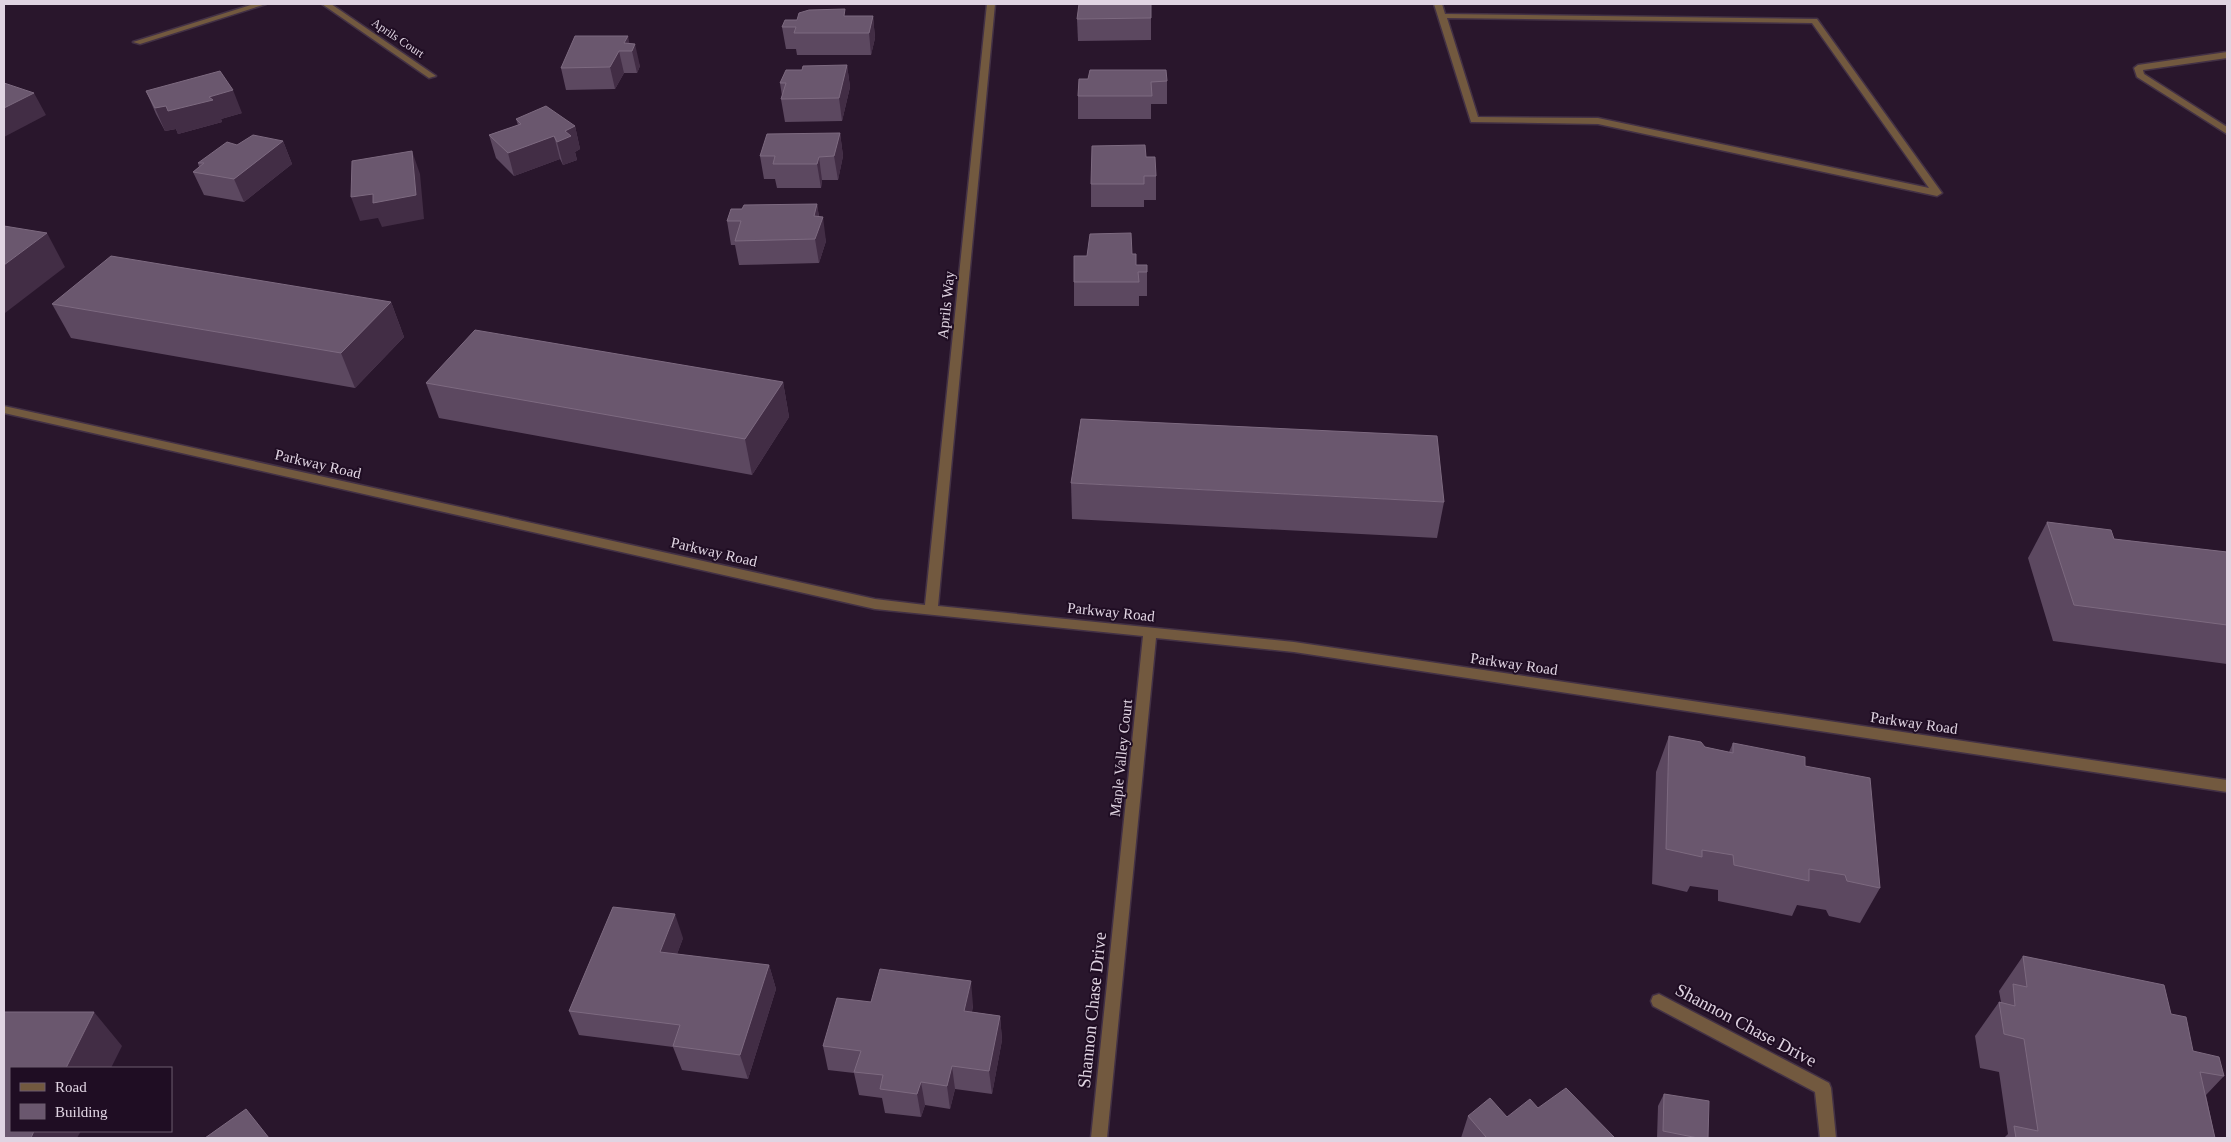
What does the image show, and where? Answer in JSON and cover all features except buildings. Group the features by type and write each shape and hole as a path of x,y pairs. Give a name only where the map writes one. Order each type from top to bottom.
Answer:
{"street":[{"path":"137,42 262,4"},
{"name":"Aprils Court","path":"326,4 432,76"},
{"name":"Aprils Way","path":"931,610 991,4"},
{"path":"1438,4 1474,120 1598,121 1937,193 1814,21 1442,16"},
{"path":"2227,55 2138,68 2140,75 2227,131"},
{"name":"Parkway Road","path":"4,410 875,604 1304,649 2227,786"},
{"name":"Maple Valley Court","path":"1124,886 1150,633"},
{"name":"Shannon Chase Drive","path":"1099,1138 1124,886"},
{"name":"Shannon Chase Drive","path":"1659,1001 1823,1088 1828,1138"}]}
